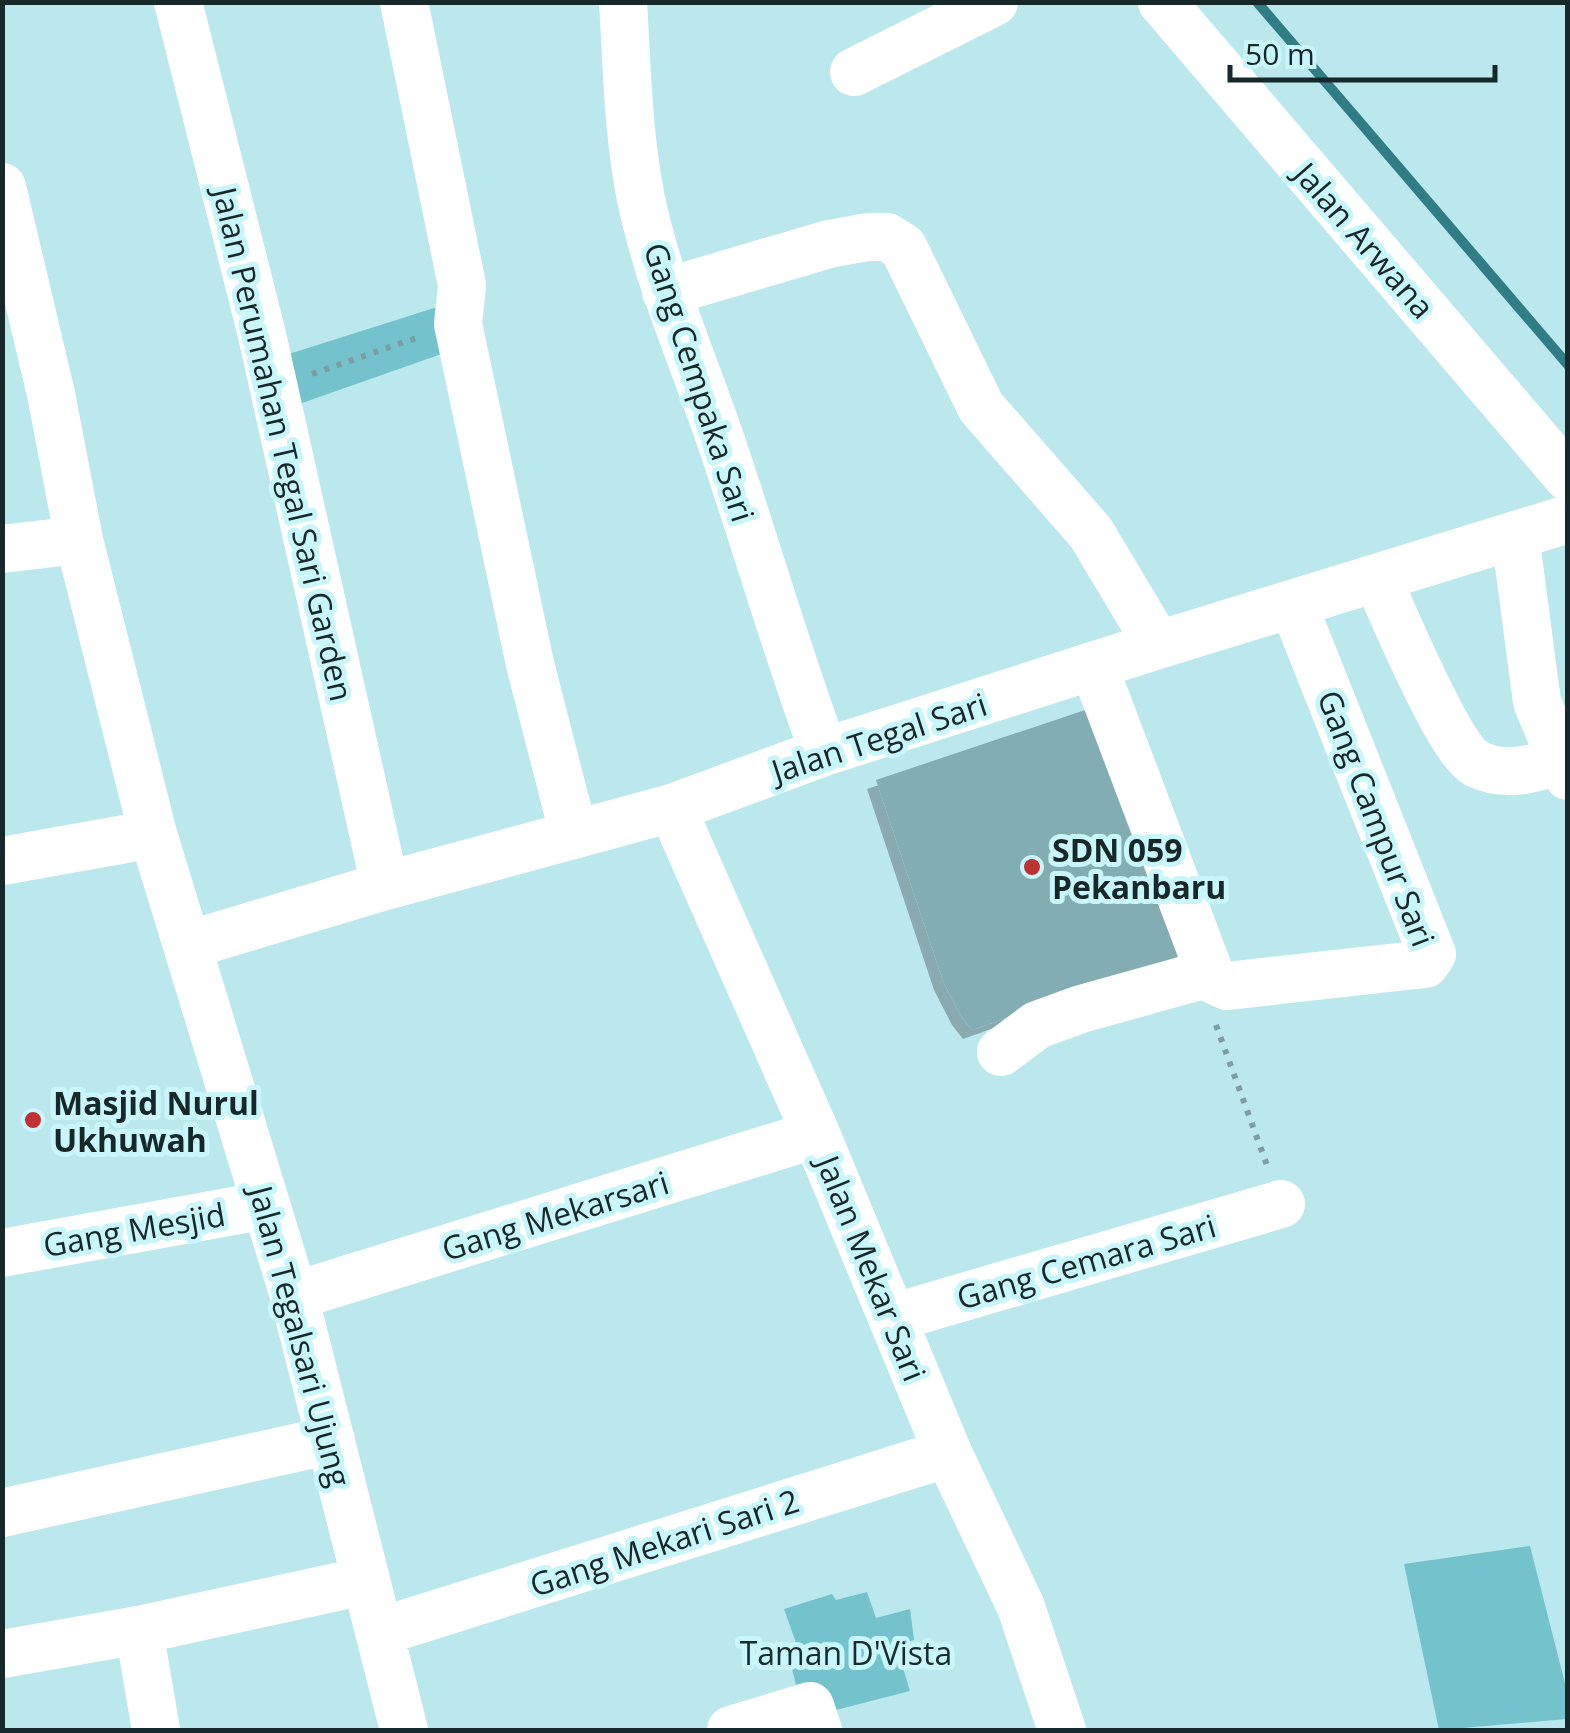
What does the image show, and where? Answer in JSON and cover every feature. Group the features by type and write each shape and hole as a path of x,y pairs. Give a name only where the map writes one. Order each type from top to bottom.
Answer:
{"street":[{"name":"Jalan Perumahan Tegal Sari Garden","path":"178,2 274,387 385,886"},
{"path":"404,2 462,286 458,324 530,664 574,835"},
{"name":"Gang Cempaka Sari","path":"623,2 640,197 666,292 724,450 786,648 824,752"},
{"path":"854,72 994,2"},
{"name":"Jalan Arwana","path":"1162,2 1568,477"},
{"name":"Jalan Tegalsari Ujung","path":"2,187 51,394 79,540 153,834 294,1296 404,1730"},
{"path":"666,292 829,244 868,237 886,238 902,247 981,407 1092,534 1158,645"},
{"name":"Jalan Tegal Sari","path":"188,945 385,886 672,808 824,752 1568,519"},
{"path":"1377,578 1444,719 1473,762 1498,771 1564,768 1537,702 1514,535"},
{"path":"2,549 79,540"},
{"name":"Gang Campur Sari","path":"1203,975 1226,986 1426,964 1432,958 1293,604"},
{"path":"1001,1052 1037,1025 1203,975 1094,667"},
{"name":"Jalan Mekar Sari","path":"672,808 816,1134 948,1453 1020,1607 1062,1730"},
{"path":"2,861 153,834"},
{"name":"Gang Mekarsari","path":"294,1296 816,1134"},
{"name":"Gang Cemara Sari","path":"892,1318 1281,1204"},
{"name":"Gang Mesjid","path":"2,1253 266,1205"},
{"path":"2,1513 331,1440"},
{"name":"Gang Mekari Sari 2","path":"379,1632 948,1453"},
{"path":"2,1654 139,1630 364,1581"},
{"path":"139,1630 156,1730"},
{"path":"730,1730 810,1706 818,1730"}],"path":[{"path":"274,387 458,324"},
{"path":"1203,975 1281,1204"}],"green space":[{"path":"450,303 450,351 285,409 273,359"},
{"path":"1530,1546 1567,1691 1567,1719 1439,1730 1404,1564"},
{"name":"Taman D'Vista","path":"867,1592 876,1618 910,1609 914,1640 896,1645 910,1691 832,1711 808,1684 796,1685 791,1665 801,1657 784,1609 832,1594 836,1600"}],"building":[{"name":"SDN 059 Pekanbaru","path":"1106,703 1186,954 972,1030 943,981 876,780"}],"waterway":[{"path":"1257,2 1568,365"}],"place":[{"name":"SDN 059 Pekanbaru","path":"1032,867"},
{"name":"Masjid Nurul Ukhuwah","path":"33,1120"}]}
